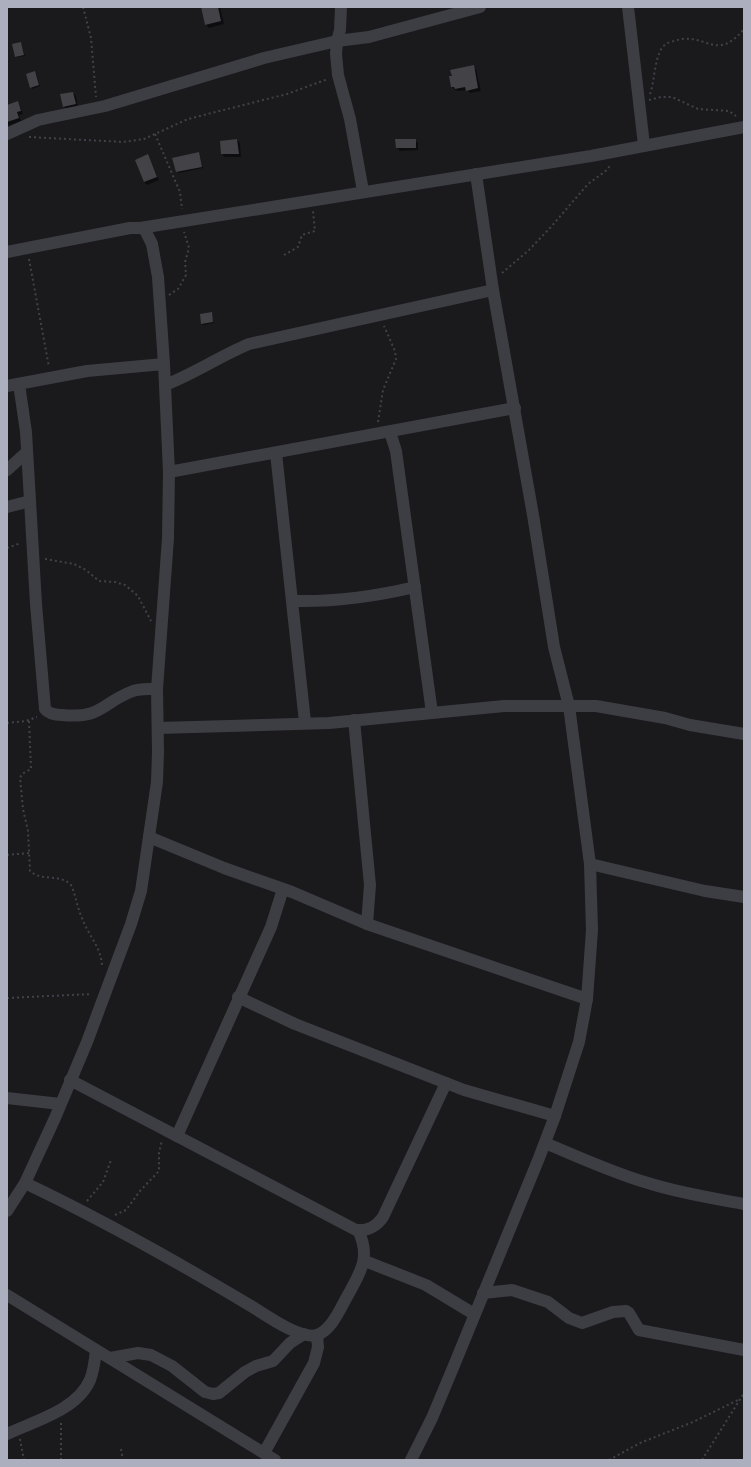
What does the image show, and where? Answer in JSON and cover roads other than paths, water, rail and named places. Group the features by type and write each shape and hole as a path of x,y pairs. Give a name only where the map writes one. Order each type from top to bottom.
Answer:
{"street":[{"path":"341,7 340,30 337,41 338,75 351,125 363,191"},
{"path":"7,134 38,120 96,108 264,58 337,41 369,37 480,7"},
{"path":"628,7 644,145"},
{"path":"7,252 122,229 140,228 476,174 744,127"},
{"path":"411,1460 432,1418 555,1116 579,1042 587,999 592,930 590,864 568,706 554,648 515,408 493,288 476,174"},
{"path":"7,1211 25,1183 60,1104 107,990 141,891 157,782 157,689 168,538 169,472 160,296 152,244 149,235 140,228"},
{"path":"165,385 186,377 249,344 493,288"},
{"path":"7,386 87,371 164,364"},
{"path":"19,384 27,452 43,694 47,711 55,715 85,716 96,713 132,691 141,688 157,689"},
{"path":"169,472 378,435 515,408"},
{"path":"390,432 396,451 432,713"},
{"path":"7,470 27,452"},
{"path":"276,453 305,722"},
{"path":"7,507 30,501"},
{"path":"293,601 311,601 391,593 415,587"},
{"path":"158,728 228,727 354,720 504,706 596,706 744,734"},
{"path":"354,720 370,885 367,924"},
{"path":"149,837 224,868 283,889 367,924 587,999"},
{"path":"590,864 705,891 744,897"},
{"path":"171,1134 194,1101 238,997 271,928 283,889"},
{"path":"238,997 295,1024 464,1090 555,1116"},
{"path":"70,1080 171,1134 358,1230 364,1231 375,1227 383,1217 446,1083"},
{"path":"7,1098 60,1104"},
{"path":"545,1143 620,1174 647,1183 671,1190 744,1204"},
{"path":"25,1183 210,1281 288,1328 304,1334 318,1335 330,1325 361,1271 365,1261 364,1246 358,1230"},
{"path":"365,1261 426,1285 474,1314"},
{"path":"483,1293 512,1290 548,1302 570,1318 582,1322 613,1312 626,1311 629,1313 640,1330 744,1350"},
{"path":"7,1295 275,1460"},
{"path":"110,1358 138,1353 151,1355 172,1366 205,1392 213,1394 219,1393 236,1378 251,1369 273,1361 290,1343 304,1334"},
{"path":"264,1453 314,1363 318,1347 318,1335"},
{"path":"7,1434 62,1408 84,1390 94,1370 96,1350"}]}
